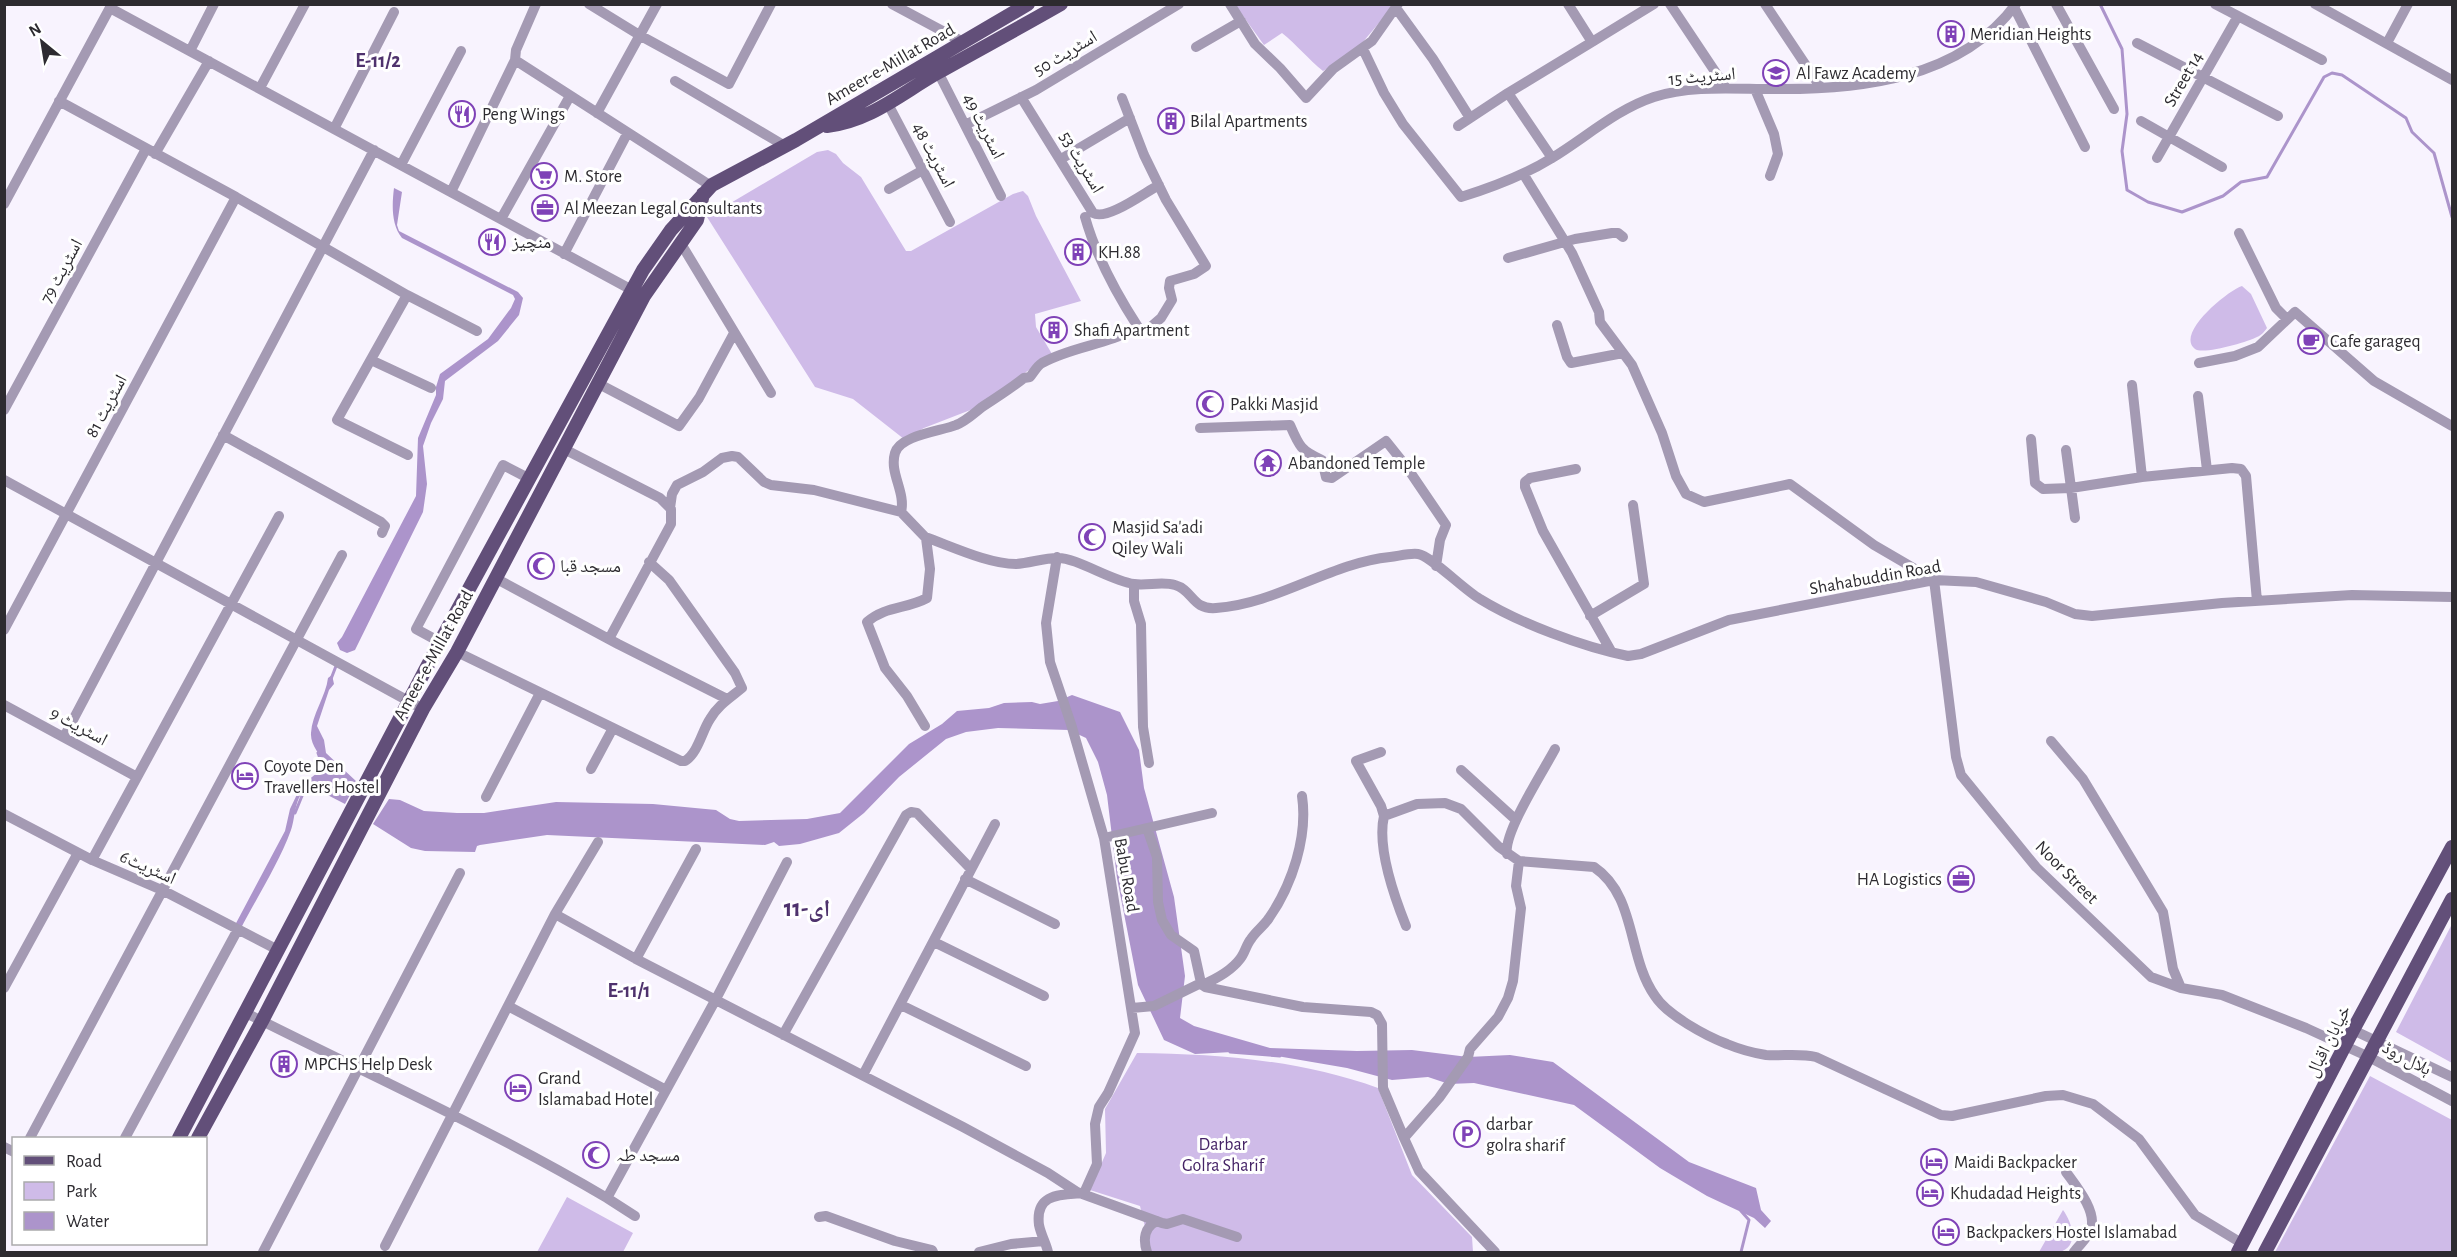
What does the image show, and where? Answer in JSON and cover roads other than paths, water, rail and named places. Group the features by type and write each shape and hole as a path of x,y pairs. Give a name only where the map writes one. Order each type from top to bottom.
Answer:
{"main road":[{"name":"Ameer-e-Millat Road","path":"819,126 1028,4"},
{"name":"Ameer-e-Millat Road","path":"819,126 852,120 888,104 938,72 1061,4"},
{"path":"638,293 662,242 707,189 819,126"},
{"name":"Ameer-e-Millat Road","path":"179,1137 528,478 638,293 697,220 707,189"},
{"name":"Ameer-e-Millat Road","path":"199,1137 262,1021 423,709 457,652 599,384 638,293"},
{"path":"528,478 543,487"},
{"name":"خیابان اقبال","path":"2240,1248 2353,1030 2452,847"},
{"path":"2265,1252 2452,899"},
{"path":"2409,928 2431,939"},
{"path":"2240,1248 2258,1252"}],"street":[{"path":"190,51 214,4"},
{"path":"260,88 305,4"},
{"path":"451,192 515,60 516,50 536,4"},
{"path":"590,4 641,36 729,84 771,4"},
{"path":"597,113 657,4"},
{"path":"892,4 963,42"},
{"name":"اسٹریٹ 50","path":"965,125 1021,97 1179,4"},
{"path":"1230,4 1255,44 1306,98 1333,69 1372,41 1397,6 1470,118"},
{"path":"1568,4 1592,42"},
{"path":"1458,126 1654,4"},
{"path":"1670,4 1726,88"},
{"path":"1765,4 1821,88"},
{"path":"2056,4 2114,109"},
{"path":"2215,4 2322,60"},
{"path":"2315,4 2452,80"},
{"path":"2387,43 2408,4"},
{"path":"4,204 111,6 208,61 638,293"},
{"path":"2015,6 2085,147"},
{"name":"اسٹریٹ 15","path":"1363,49 1384,93 1403,124 1461,197 1524,175 1617,116 1655,97 1726,88 1821,88 1869,84 1938,64 1977,44 2015,6"},
{"path":"334,129 394,12"},
{"name":"Street 14","path":"2157,158 2238,16"},
{"path":"1196,47 1241,21"},
{"path":"2137,43 2278,116"},
{"path":"401,165 462,51"},
{"path":"515,60 707,189"},
{"name":"اسٹریٹ 79","path":"4,410 150,151 208,61"},
{"name":"اسٹریٹ 49","path":"938,72 1001,196"},
{"path":"675,81 785,146"},
{"path":"1755,89 1774,134 1778,154 1770,176"},
{"path":"1508,93 1552,158"},
{"path":"501,219 570,96"},
{"name":"اسٹریٹ 53","path":"1021,97 1093,213 1097,215 1115,211 1159,185"},
{"path":"1085,218 1092,242 1105,268 1138,327 1146,331 1165,314 1172,300 1170,281 1194,274 1206,264 1159,185 1122,98"},
{"path":"59,101 236,197 407,295 477,331"},
{"name":"اسٹریٹ 48","path":"888,104 950,222"},
{"path":"1061,159 1130,118"},
{"path":"2141,121 2222,167"},
{"path":"564,254 627,134"},
{"path":"64,737 374,150"},
{"path":"889,189 923,170"},
{"path":"1524,175 1572,253 1599,312 1600,322 1632,365 1662,433 1676,476 1686,494 1704,502 1790,484 1874,544 1934,580"},
{"name":"اسٹریٹ 81","path":"4,630 236,197"},
{"path":"1508,258 1564,242 1612,233 1618,233 1623,237"},
{"path":"2239,233 2276,308 2287,319"},
{"path":"680,242 771,393"},
{"path":"407,295 338,420 408,455"},
{"path":"2199,363 2235,356 2258,347 2295,312 2374,381 2452,426"},
{"path":"1557,326 1571,363 1623,353"},
{"path":"900,512 902,500 896,479 894,456 900,446 926,433 967,419 1024,378 1030,377 1040,364 1074,349 1084,349 1109,341 1138,327"},
{"path":"599,384 679,426 699,398 734,333"},
{"path":"371,360 430,388"},
{"path":"2132,385 2142,477"},
{"path":"2198,396 2207,470"},
{"path":"1200,428 1290,425 1300,448 1322,460 1326,477 1332,478 1386,441 1446,525 1440,540 1436,566"},
{"path":"223,435 381,522 385,526 382,533"},
{"path":"2031,440 2035,483 2043,489 2071,488 2207,470 2241,469 2246,476 2257,601"},
{"path":"564,448 660,498 670,508"},
{"path":"2066,450 2075,518"},
{"path":"609,639 671,524 672,494 677,485 703,472 722,458 732,456 738,457 764,482 771,485 814,490 900,512 925,537 1004,563 1044,561 1057,557"},
{"path":"440,642 416,629 503,465 528,478"},
{"path":"1576,469 1530,478 1525,482 1525,488 1543,531 1611,651"},
{"path":"4,480 423,709"},
{"path":"1590,616 1644,585 1633,505"},
{"path":"92,860 279,516"},
{"path":"925,537 930,569 927,598 912,606 880,612 867,622 885,668 908,696 925,726"},
{"name":"Shahabuddin Road","path":"1057,557 1134,584 1175,585 1195,603 1215,608 1252,601 1320,575 1383,557 1420,554 1460,586 1506,613 1545,630 1628,656 1641,654 1728,621 1934,580 1976,582 2038,600 2074,614 2092,616 2352,595 2452,597"},
{"path":"31,1137 342,555"},
{"name":"Babu Road","path":"1057,557 1046,623 1050,662 1071,724 1104,838 1135,1033 1108,1093 1099,1107 1095,1138 1097,1164 1084,1193"},
{"path":"457,652 685,761 694,750 710,718 742,688 735,673 669,580 650,562"},
{"path":"495,578 728,699"},
{"name":"Noor Street","path":"1934,580 1956,757 1961,775 2036,867 2140,969 2151,977 2181,988 2222,995 2346,1046"},
{"path":"1134,584 1134,602 1141,624 1143,727 1149,763"},
{"path":"486,796 540,693"},
{"name":"اسٹریٹ 9","path":"4,705 137,777"},
{"path":"591,769 613,728"},
{"path":"2051,741 2083,778 2163,912 2173,969 2181,988"},
{"path":"1506,854 1506,845 1516,820 1555,749"},
{"path":"1381,752 1356,761 1381,806 1384,816 1381,833 1384,852 1394,896 1406,926"},
{"path":"1461,770 1516,820"},
{"path":"1132,1008 1154,1006 1202,984 1236,964 1250,940 1270,917 1281,897 1303,830 1302,796"},
{"path":"1384,816 1417,804 1437,802 1452,805 1466,814 1506,854 1519,861 1594,867 1604,873 1627,914 1642,973 1655,998 1680,1018 1712,1037 1743,1050 1767,1055 1805,1054 1941,1115 1952,1116 2046,1096 2063,1095 2093,1104 2139,1139 2196,1215 2240,1248"},
{"path":"783,1035 906,815 911,812 916,813 970,868"},
{"path":"1104,838 1212,813"},
{"name":"اسٹریٹ6","path":"4,814 92,860 164,891 237,931 278,950"},
{"path":"863,1075 994,824"},
{"path":"1143,829 1157,857 1158,902 1162,920 1172,935 1194,951 1202,984 1212,990 1292,1005 1375,1013 1382,1024 1383,1088 1419,1172 1495,1252"},
{"path":"384,1246 555,914 598,842"},
{"path":"636,959 696,849"},
{"path":"4,988 78,853"},
{"path":"1404,1138 1449,1084 1468,1057 1470,1049 1505,1006 1514,981 1521,908 1516,886 1519,861"},
{"path":"607,1198 716,999 787,862"},
{"path":"263,1252 460,873"},
{"path":"965,879 1055,924"},
{"path":"555,914 636,959 963,1127 1084,1193 1167,1224 1183,1219 1237,1237"},
{"path":"126,1137 237,931"},
{"path":"934,942 1044,996"},
{"path":"901,1005 1026,1066"},
{"path":"508,1006 666,1090"},
{"path":"246,1013 547,1162 635,1216"},
{"name":"ہلال روڈ","path":"2353,1030 2452,1077"},
{"name":"ہلال روڈ","path":"2346,1046 2452,1101"},
{"path":"2066,1172 2091,1214 2092,1222 2089,1234 2074,1252"},
{"path":"979,1252 1011,1245 1046,1247 1039,1227 1039,1210 1046,1200 1056,1195 1084,1193"},
{"path":"819,1216 826,1216 933,1252"},
{"path":"1147,1252 1144,1237 1149,1226 1157,1221"},
{"path":"1480,1252 1485,1241"}],"water":[{"path":"394,188 402,192 397,225 399,231 518,292 523,298 519,315 498,341 445,381 443,399 423,446 427,484 423,512 355,650 347,653 340,650 337,643 416,496 418,438 436,395 440,374 488,339 515,299 513,295 402,238 394,221"},
{"path":"332,675 334,684 329,690 317,726 324,740 326,753 357,782 345,804 312,787 302,793 286,843 240,930 234,927 285,831 290,809 301,786 323,768 311,733 328,678"},
{"path":"1072,695 1120,712 1139,750 1144,788 1174,897 1185,976 1180,1018 1194,1026 1270,1048 1412,1050 1468,1057 1510,1055 1553,1062 1689,1162 1756,1188 1761,1210 1771,1221 1765,1228 1754,1218 1707,1196 1660,1168 1574,1105 1474,1083 1449,1084 1428,1077 1392,1080 1347,1068 1277,1056 1232,1052 1195,1054 1164,1040 1138,985 1117,878 1107,795 1098,762 1086,738 1069,730 998,728 966,732 946,739 899,777 864,813 839,833 800,844 779,846 774,842 765,845 547,835 480,845 477,846 475,852 425,851 411,848 373,824 389,799 400,800 424,811 457,813 484,813 556,802 653,804 716,810 730,819 739,821 807,819 840,813 909,744 942,724 957,711 989,708 1004,703 1040,704 1058,701"}],"waterway":[{"path":"2100,4 2122,49 2127,114 2122,151 2127,190 2148,202 2182,212 2223,196 2241,182 2267,177 2324,77 2332,73 2342,75 2406,118 2412,132 2434,153 2452,217"},
{"path":"331,679 336,666"},
{"path":"318,753 324,769"},
{"path":"295,813 304,791"},
{"path":"1230,1052 1280,1056"},
{"path":"1741,1211 1749,1220 1741,1252"}],"place":[{"name":"Meridian Heights","path":"1951,34"},
{"name":"Al Fawz Academy","path":"1776,73"},
{"name":"Peng Wings","path":"462,114"},
{"name":"Bilal Apartments","path":"1171,121"},
{"name":"M. Store","path":"544,176"},
{"name":"Al Meezan Legal Consultants","path":"545,208"},
{"name":"منچیز","path":"492,242"},
{"name":"KH.88","path":"1078,252"},
{"name":"Shafi Apartment","path":"1054,330"},
{"name":"Cafe garageq","path":"2311,341"},
{"name":"Pakki Masjid","path":"1210,404"},
{"name":"Abandoned Temple","path":"1268,463"},
{"name":"Masjid Sa'adi Qiley Wali","path":"1092,537"},
{"name":"مسجد قبا","path":"541,566"},
{"name":"Coyote Den Travellers Hostel","path":"245,776"},
{"name":"HA Logistics","path":"1961,879"},
{"name":"MPCHS Help Desk","path":"284,1064"},
{"name":"Grand Islamabad Hotel","path":"518,1088"},
{"name":"darbar golra sharif","path":"1467,1134"},
{"name":"مسجد طہ","path":"596,1155"},
{"name":"Maidi Backpacker","path":"1934,1162"},
{"name":"Khudadad Heights","path":"1930,1193"},
{"name":"Backpackers Hostel Islamabad","path":"1946,1232"}],"district":[{"name":"E-11/2","path":"378,60"},
{"name":"ای-11","path":"807,908"},
{"name":"E-11/1","path":"629,990"}],"park label":[{"name":"Darbar Golra Sharif","path":"1223,1154"}]}
